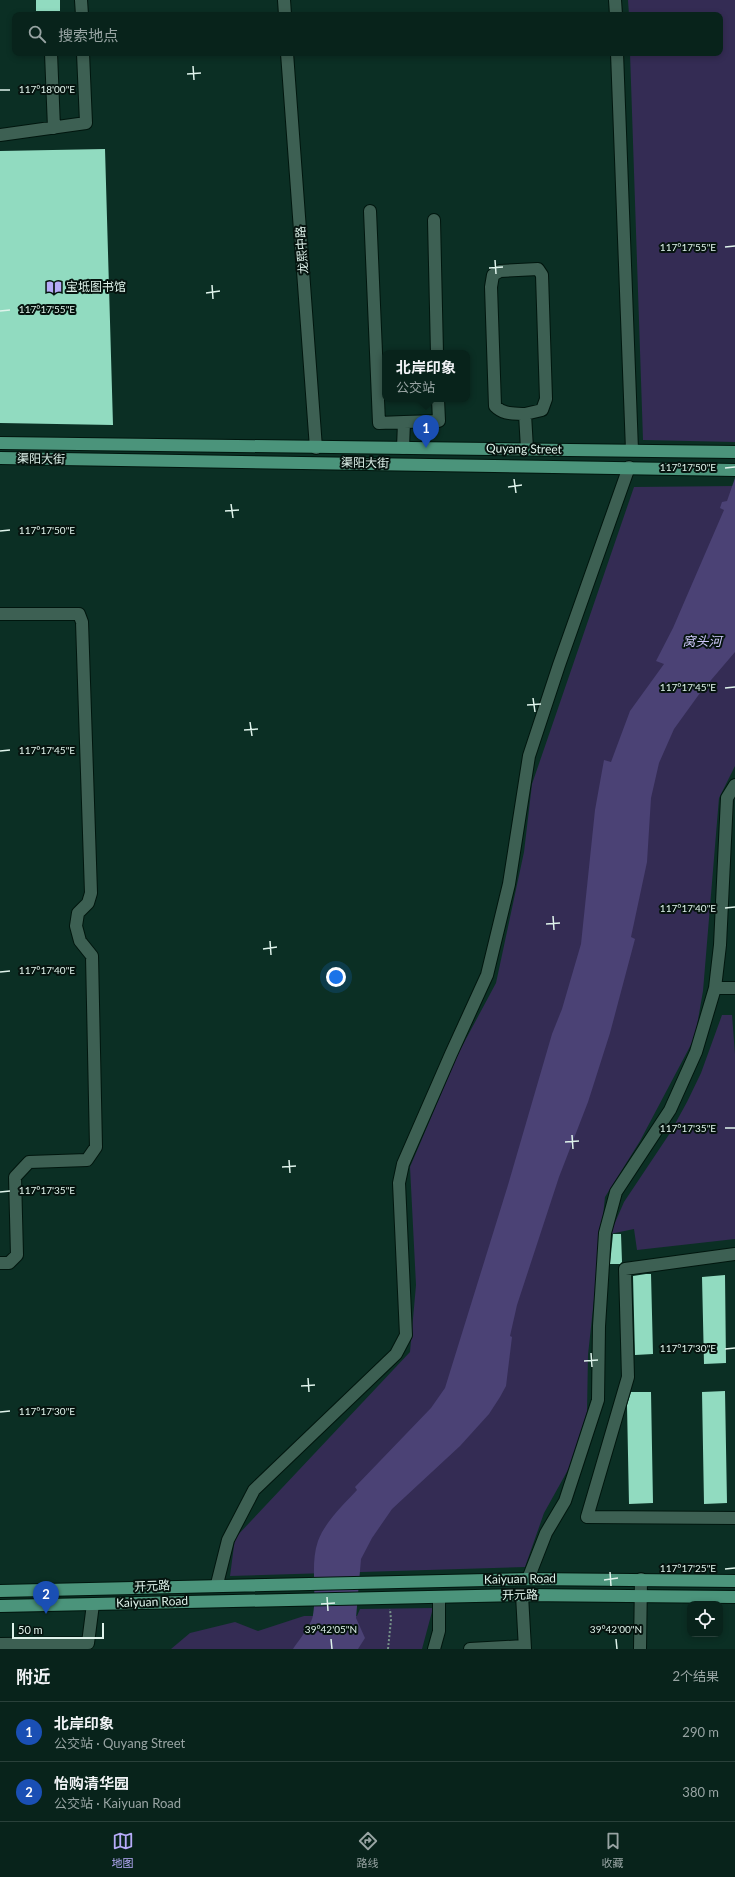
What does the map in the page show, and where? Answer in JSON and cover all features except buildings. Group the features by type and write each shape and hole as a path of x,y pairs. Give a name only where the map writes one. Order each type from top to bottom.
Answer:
{"main road":[{"name":"渠阳大街","path":"0,443 316,448"},
{"name":"Quyang Street","path":"316,448 734,452"},
{"name":"渠阳大街","path":"0,458 629,467 733,470"},
{"name":"Kaiyuan Road","path":"304,1582 528,1579 735,1581"},
{"name":"开元路","path":"0,1591 304,1582"},
{"name":"开元路","path":"305,1599 522,1595 735,1597"},
{"name":"Kaiyuan Road","path":"0,1606 305,1599"}],"street":[{"path":"81,0 82,12"},
{"path":"284,0 285,12"},
{"path":"615,0 616,12"},
{"path":"52,56 54,128"},
{"path":"0,135 86,123 83,56"},
{"name":"龙熙中路","path":"287,56 316,448"},
{"path":"617,56 632,450"},
{"path":"370,211 379,423 439,421 438,402"},
{"path":"434,220 437,350"},
{"path":"538,268 542,275 546,399 542,410 526,414 507,413 500,411 495,406 491,287 493,274 500,271 538,268"},
{"path":"526,414 527,449"},
{"path":"403,448 404,422"},
{"path":"217,1584 228,1540 254,1490 396,1354 406,1335 399,1184 403,1164 487,976 509,884 529,756 559,665 629,467"},
{"path":"0,614 79,614 82,622 91,893 88,903 78,913 76,926 80,941 92,956 96,1147 87,1160 29,1162 23,1166 15,1177 17,1255 9,1263 0,1263"},
{"path":"528,1579 546,1533 565,1501 598,1400 599,1326 605,1232 616,1192 670,1110 696,1052 715,988 720,945 727,798 735,785"},
{"path":"715,988 735,988"},
{"path":"735,1254 625,1269 628,1377 588,1517 735,1518"},
{"path":"640,1649 642,1595 641,1579"},
{"path":"470,1649 525,1648 522,1595"},
{"path":"434,1649 439,1631 439,1597"},
{"path":"0,1644 88,1642 93,1604"}],"path":[{"path":"388,1598 391,1620 388,1649"}],"shaded area":[{"path":"628,0 735,0 735,442 643,440 630,56 723,56 723,12 629,12"},
{"path":"735,486 735,766 719,798 703,991 695,1037 640,1141 605,1197 588,1355 587,1412 569,1468 544,1513 525,1567 230,1576 235,1538 410,1352 416,1285 410,1167 459,1052 496,983 524,852 532,784 634,487"},
{"path":"722,1015 732,1015 735,1054 735,1239 637,1250 634,1229 610,1234 624,1202 670,1133 687,1102 701,1073"},
{"path":"433,1608 422,1649 171,1649 190,1633 235,1622 258,1631 304,1616 357,1616 360,1609"}],"water":[{"name":"窝头河","path":"735,478 735,652 700,693 674,729 659,763 651,798 647,862 631,937 635,939 610,1033 588,1102 559,1177 517,1305 510,1336 512,1337 506,1386 489,1414 460,1446 392,1509 372,1538 361,1559 356,1618 365,1638 358,1649 293,1649 312,1619 314,1606 314,1559 318,1541 325,1527 357,1490 355,1487 431,1408 445,1388 508,1185 552,1034 562,1009 581,944 595,810 604,760 611,762 630,711 664,664 656,661 673,628 724,510 720,508 722,502 727,501"}],"place":[{"name":"宝坻图书馆","path":"54,287"},
{"name":"北岸印象","path":"426,448"},
{"name":"怡购清华园","path":"46,1614"}]}
